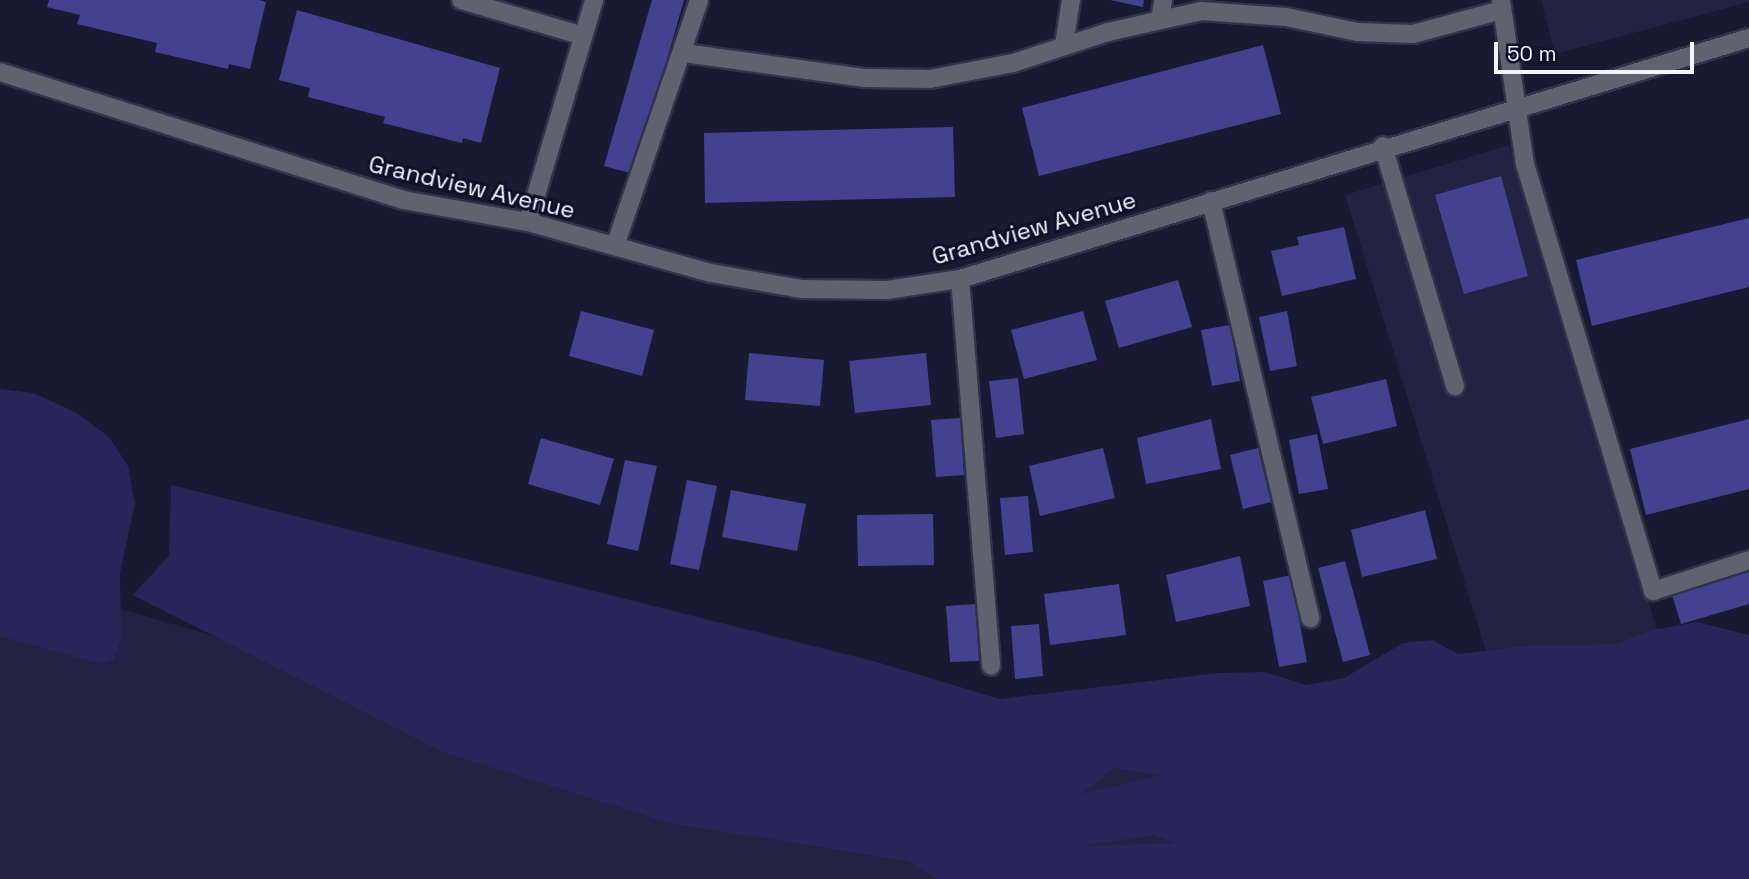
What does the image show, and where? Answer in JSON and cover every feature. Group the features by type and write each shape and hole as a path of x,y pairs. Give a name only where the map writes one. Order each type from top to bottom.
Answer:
{"street":[{"path":"461,0 583,36"},
{"path":"527,222 594,0"},
{"path":"615,246 684,53 699,0"},
{"path":"1064,45 1071,0"},
{"path":"1160,20 1163,0"},
{"path":"684,53 865,78 930,79 1013,63 1064,45 1201,11 1288,9 1357,32 1413,34 1502,5 1525,164 1653,591 1749,560"},
{"name":"Grandview Avenue","path":"0,72 403,201 527,222 710,273 801,289 887,290 960,279 1384,146 1749,38"},
{"path":"1384,146 1455,386"},
{"path":"1210,201 1310,618"},
{"path":"960,279 991,666"}],"shaded area":[{"path":"1541,0 1749,0 1749,2 1555,54"},
{"path":"1509,145 1663,649 1490,664 1345,195"},
{"path":"0,389 33,393 77,413 109,437 128,466 135,503 120,573 121,640 114,659 101,664 0,636"},
{"path":"171,485 877,662 1000,699 1218,673 1265,672 1306,685 1344,678 1403,643 1432,640 1458,654 1524,646 1616,644 1652,630 1697,622 1749,635 1749,879 936,879 908,861 670,823 443,752 133,595 169,556","holes":["1114,768 1162,775 1082,794","1153,835 1174,843 1087,846 1088,845"]},
{"path":"0,574 582,743 1749,654 1749,879 0,879"}],"building":[{"path":"49,0 266,2 250,69 229,64 228,69 155,52 157,43 77,24 80,15 47,7"},
{"path":"652,0 684,0 634,174 604,166"},
{"path":"1110,0 1144,0 1143,7"},
{"path":"297,10 500,68 481,143 463,138 462,143 383,123 385,117 308,97 310,88 279,80"},
{"path":"1263,45 1281,114 1039,176 1022,108"},
{"path":"953,127 955,197 705,203 704,133"},
{"path":"1501,176 1528,276 1464,294 1435,195"},
{"path":"1749,218 1749,287 1592,326 1576,260"},
{"path":"1344,227 1356,279 1282,296 1271,251 1299,245 1297,237"},
{"path":"1178,280 1192,327 1119,348 1105,301"},
{"path":"581,311 654,330 642,376 569,356"},
{"path":"1083,311 1097,360 1024,379 1011,330"},
{"path":"1287,311 1297,366 1270,371 1259,317"},
{"path":"1230,325 1240,381 1212,386 1201,330"},
{"path":"749,353 824,360 820,406 745,400"},
{"path":"926,353 931,405 855,413 849,361"},
{"path":"1018,378 1024,434 996,438 989,381"},
{"path":"1386,379 1397,426 1323,444 1311,397"},
{"path":"960,418 964,475 936,477 931,420"},
{"path":"1211,419 1221,469 1146,484 1137,438"},
{"path":"1749,419 1749,489 1646,515 1630,449"},
{"path":"1317,434 1328,489 1299,494 1289,440"},
{"path":"541,438 614,459 600,505 528,484"},
{"path":"1103,448 1115,498 1040,516 1029,466"},
{"path":"1258,448 1271,502 1243,509 1230,455"},
{"path":"625,460 657,466 638,551 607,544"},
{"path":"687,480 717,486 699,570 670,564"},
{"path":"731,490 806,504 797,551 722,537"},
{"path":"1028,496 1033,552 1005,555 1000,498"},
{"path":"1425,510 1437,559 1362,577 1351,530"},
{"path":"933,514 934,565 858,566 857,515"},
{"path":"1240,556 1250,606 1176,622 1166,575"},
{"path":"1345,561 1370,655 1343,662 1318,568"},
{"path":"1749,572 1749,604 1681,624 1672,595"},
{"path":"1291,575 1307,662 1279,667 1263,581"},
{"path":"1119,584 1126,635 1050,645 1044,594"},
{"path":"975,604 979,661 950,662 946,606"},
{"path":"1039,624 1043,676 1015,679 1011,626"}]}
